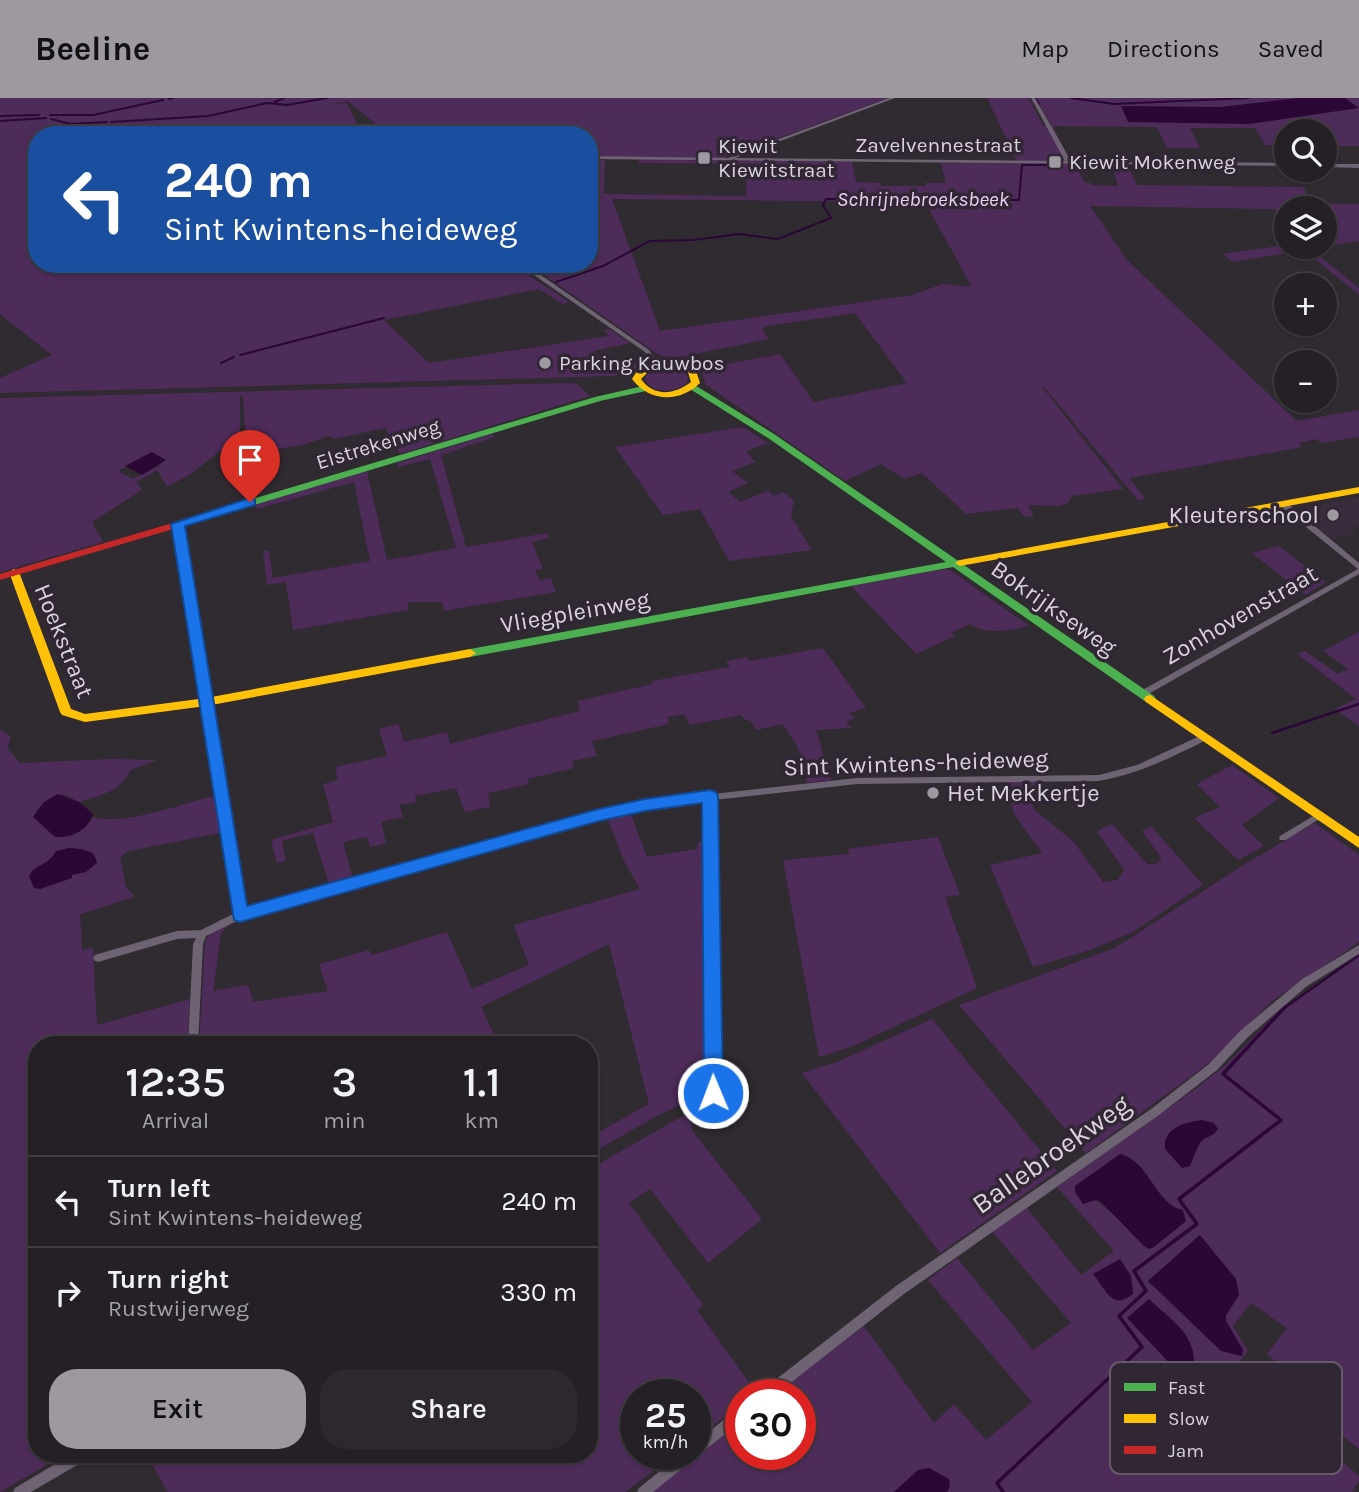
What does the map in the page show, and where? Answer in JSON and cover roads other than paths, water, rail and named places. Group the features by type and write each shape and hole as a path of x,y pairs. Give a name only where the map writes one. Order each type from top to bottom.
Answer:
{"street":[{"path":"728,159 893,98"},
{"path":"1033,98 1069,163"},
{"name":"Zavelvennestraat","path":"598,158 1274,166"},
{"path":"1337,166 1359,166"},
{"path":"535,273 647,351 656,364"},
{"path":"640,386 640,371 656,364 680,365 692,370 696,378 689,389"},
{"name":"Bokrijkseweg","path":"640,386 668,395 689,389 725,406 1359,843"},
{"name":"Elstrekenweg","path":"0,577 640,386"},
{"name":"Vliegpleinweg","path":"206,702 1359,490"},
{"path":"1283,504 1359,569"},
{"path":"178,524 240,915"},
{"name":"Zonhovenstraat","path":"1142,694 1359,569"},
{"name":"Hoekstraat","path":"14,572 66,712 85,718 206,702"},
{"name":"Sint Kwintens-heideweg","path":"98,958 177,935 202,934 240,915 599,815 645,805 857,781 1098,778 1119,775 1205,737"},
{"path":"710,796 713,1093"},
{"path":"1283,838 1318,816"},
{"path":"193,1036 198,944 202,934"},
{"name":"Ballebroekweg","path":"786,1379 900,1290 1155,1112 1213,1067 1244,1034 1304,983 1359,949"},
{"path":"711,1438 725,1427"},
{"path":"19,1492 69,1463"},
{"path":"643,1492 671,1470"}],"waterway":[{"path":"169,99 173,98"},
{"path":"275,102 284,98"},
{"path":"111,122 208,116 267,103 287,105 327,98"},
{"name":"Schrijnebroeksbeek","path":"1035,98 1039,104"},
{"name":"Schrijnebroeksbeek","path":"1071,98 1114,104 1248,98"},
{"path":"50,115 93,115 163,100"},
{"path":"0,116 39,115"},
{"path":"0,121 46,118"},
{"path":"51,119 71,124 107,122"},
{"name":"Schrijnebroeksbeek","path":"598,268 650,241 693,240 739,234 778,239 831,218 823,205 826,199 1019,200 1022,165 1046,165"},
{"name":"Schrijnebroeksbeek","path":"556,282 582,273"},
{"path":"240,355 384,318"},
{"path":"221,363 234,357"},
{"path":"1272,733 1359,704"},
{"path":"1283,1009 1359,955"},
{"path":"1126,1362 1142,1347 1119,1316 1146,1291 1134,1271 1197,1224 1179,1199 1281,1120 1223,1074 1283,1009"},
{"path":"1003,1492 997,1483 1110,1377"}],"place":[{"name":"Kiewit Kiewitstraat","path":"704,158"},
{"name":"Kiewit Mokenweg","path":"1055,162"},
{"name":"Parking Kauwbos","path":"545,363"},
{"name":"Kleuterschool","path":"1333,515"},
{"name":"Het Mekkertje","path":"933,793"}]}
